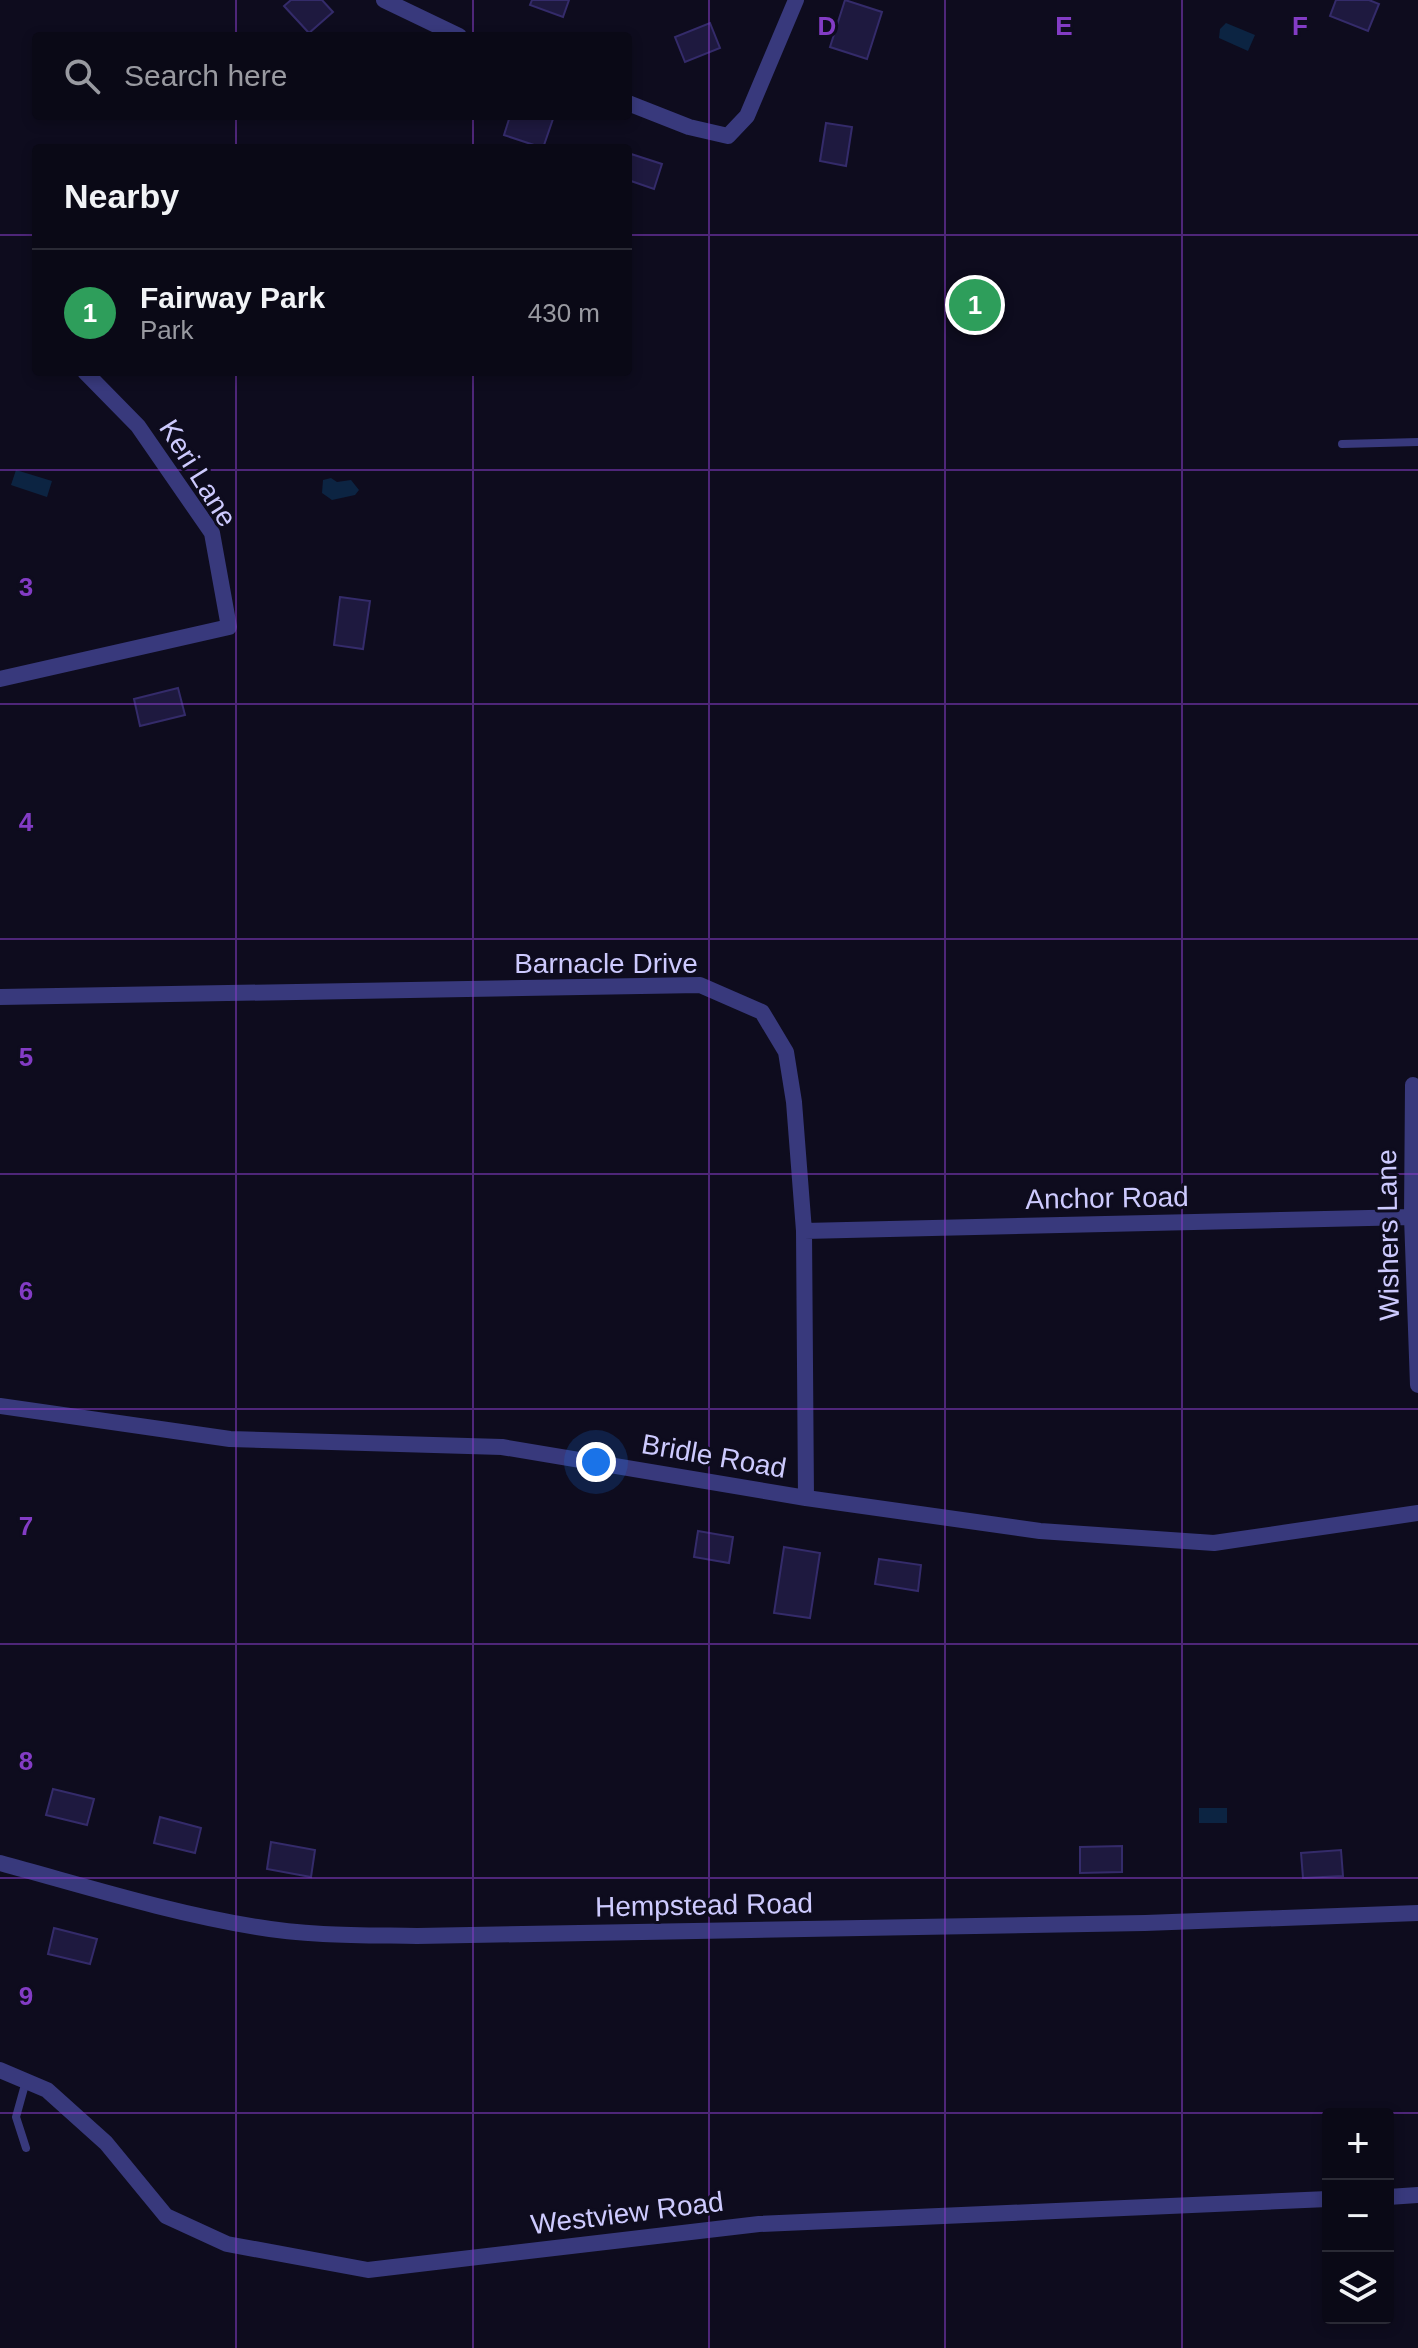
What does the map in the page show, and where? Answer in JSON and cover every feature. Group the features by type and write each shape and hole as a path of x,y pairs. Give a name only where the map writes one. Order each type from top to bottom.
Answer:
{"street":[{"path":"384,0 451,32"},
{"path":"632,105 689,127 728,136 747,116 796,0"},
{"name":"Keri Lane","path":"0,679 229,627 212,533 138,426 89,376"},
{"name":"Barnacle Drive","path":"0,997 700,985 762,1012 786,1052 794,1102 804,1231 806,1498"},
{"name":"Wishers Lane","path":"1413,1085 1412,1217 1418,1385"},
{"name":"Anchor Road","path":"804,1231 1412,1217"},
{"name":"Bridle Road","path":"0,1406 230,1439 502,1447 806,1498 1040,1531 1214,1543 1418,1513"},
{"name":"Hempstead Road","path":"0,1863 173,1909 258,1927 332,1934 432,1936 1145,1923 1418,1913"},
{"name":"Westview Road","path":"0,2070 47,2090 106,2143 166,2216 227,2244 368,2270 759,2224 1322,2199"},
{"path":"1394,2197 1418,2195"}],"lane":[{"path":"1342,444 1418,442"},
{"path":"26,2081 16,2117 26,2148"}],"water":[{"path":"1226,23 1255,35 1248,51 1219,38 1220,29"},
{"path":"16,470 52,481 47,497 11,485"},
{"path":"331,478 337,482 351,480 359,490 355,495 332,500 322,493 323,480"},
{"path":"1199,1808 1227,1808 1227,1823 1199,1823"}],"building":[{"path":"291,0 322,0 333,12 308,32 284,6"},
{"path":"532,0 569,0 563,17 530,5"},
{"path":"845,0 882,12 867,59 830,47"},
{"path":"1336,0 1369,0 1379,4 1368,31 1330,16"},
{"path":"710,23 720,48 685,62 675,37"},
{"path":"509,120 553,120 544,144 531,144 504,135"},
{"path":"826,123 852,127 846,166 820,161"},
{"path":"632,154 662,164 654,189 632,181"},
{"path":"340,597 370,601 363,649 334,645"},
{"path":"178,688 185,715 140,726 134,699"},
{"path":"698,1531 733,1537 729,1563 694,1557"},
{"path":"784,1547 820,1553 810,1618 774,1613"},
{"path":"879,1559 921,1565 918,1591 875,1584"},
{"path":"53,1789 94,1799 87,1825 46,1815"},
{"path":"160,1817 201,1828 195,1853 154,1843"},
{"path":"271,1842 315,1850 311,1877 267,1869"},
{"path":"1122,1846 1122,1872 1080,1873 1080,1847"},
{"path":"1341,1850 1343,1876 1303,1878 1301,1853"},
{"path":"54,1928 97,1939 90,1964 48,1954"}],"place":[{"name":"Fairway Park","path":"975,305"}]}
